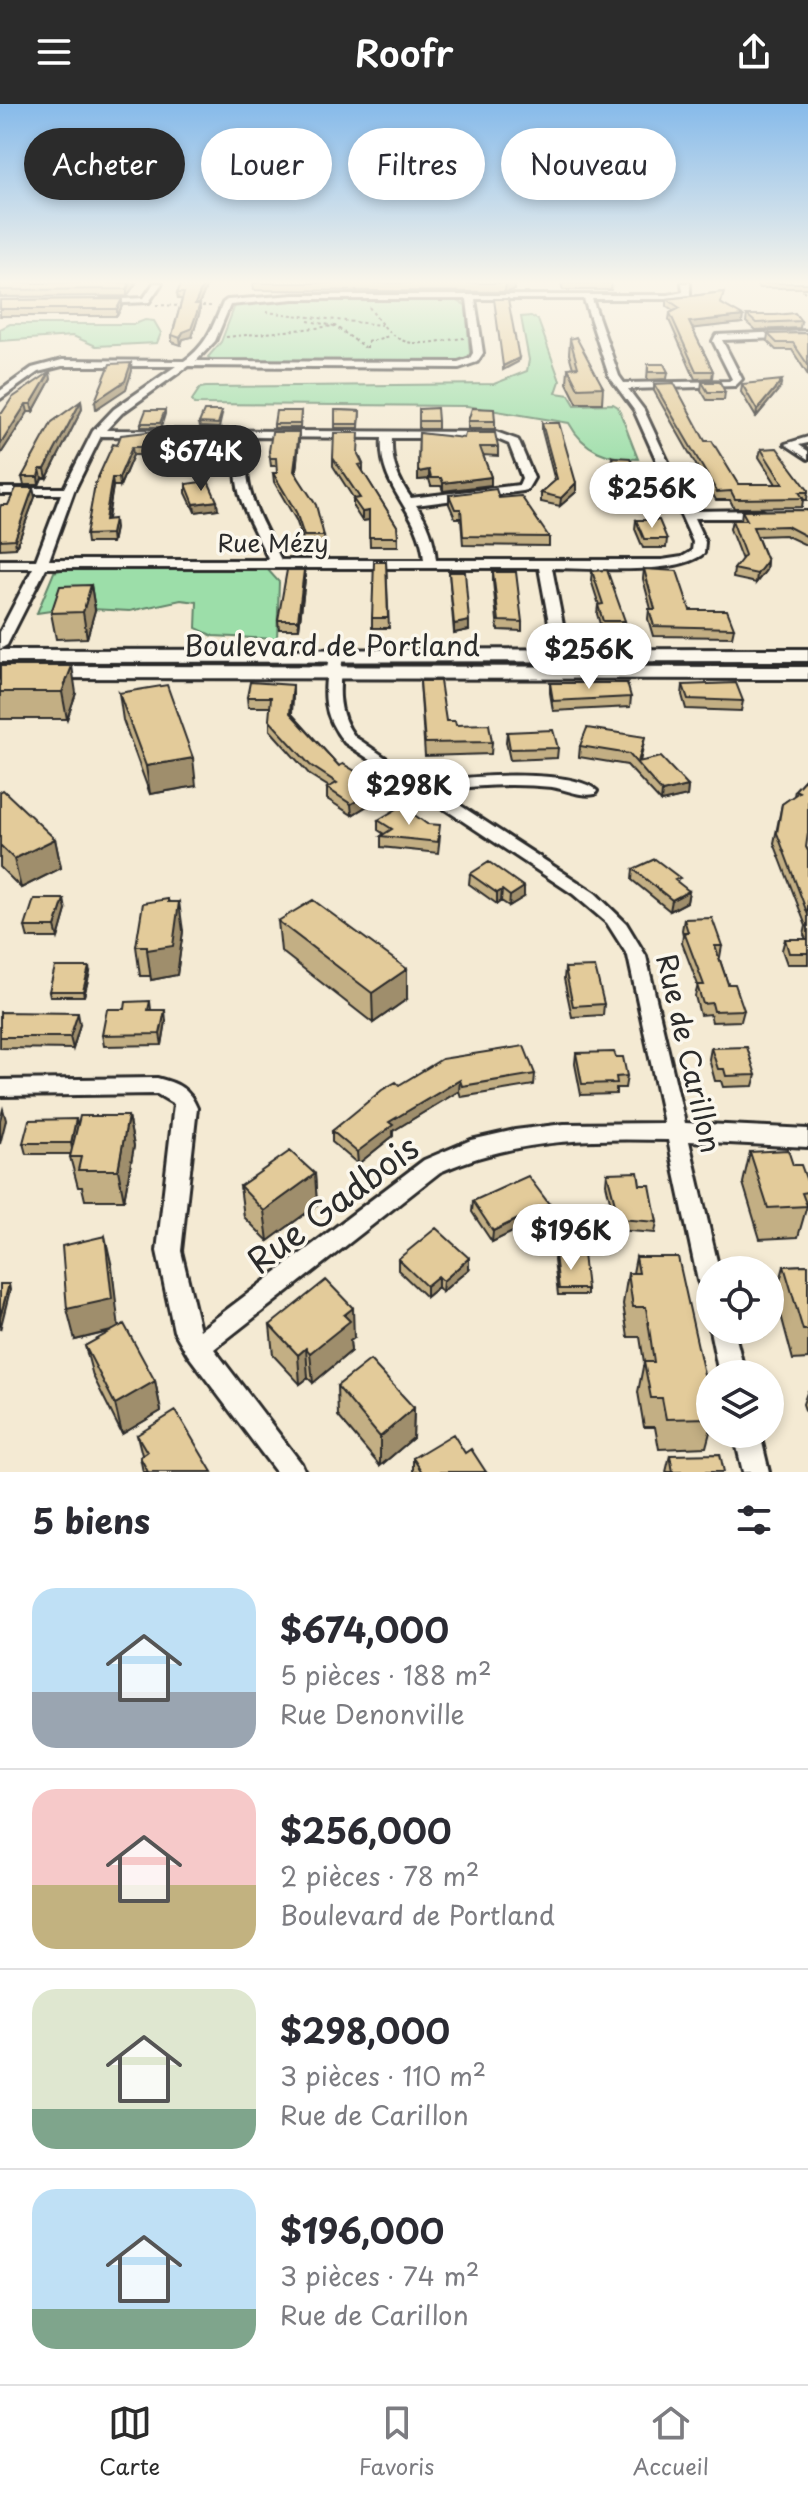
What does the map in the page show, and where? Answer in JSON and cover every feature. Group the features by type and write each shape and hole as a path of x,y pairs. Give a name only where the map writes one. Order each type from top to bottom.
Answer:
{"main road":[{"name":"Boulevard de Portland","path":"0,656 335,663 563,663 808,655"},
{"name":"Boulevard de Portland","path":"0,672 335,663"},
{"name":"Boulevard de Portland","path":"563,663 808,673"}],"street":[{"path":"0,645 41,564 68,491 97,433 118,411 186,365 205,347"},
{"path":"0,396 35,370 54,364 442,367 468,363 477,356 477,347"},
{"path":"603,347 611,370 639,410 686,515 778,514"},
{"path":"622,386 732,384 737,379 720,347"},
{"path":"97,433 505,436 514,442 528,478 523,488 513,492 409,502"},
{"path":"246,434 237,465 239,481 277,564"},
{"path":"387,435 385,465 427,530 430,564"},
{"path":"808,440 790,444 808,456"},
{"path":"0,491 68,491"},
{"name":"Rue Mézy","path":"0,564 662,564 686,560 701,548 686,515"},
{"path":"545,564 563,663"},
{"name":"Rue de Carillon","path":"335,663 332,711 338,729 374,757 426,788 607,909 625,930 637,956 704,1256"},
{"path":"426,788 465,782 544,783 589,791"},
{"path":"0,1088 157,1086 174,1090 184,1100 186,1108 169,1251 186,1331 292,1472"},
{"name":"Rue Gadbois","path":"197,1347 449,1156 522,1136 675,1132 808,1138"},
{"path":"750,1448 756,1472"}],"path":[{"path":"364,347 367,349 366,367"}],"green space":[{"path":"217,347 469,347 470,355 457,363 214,362 208,357"},
{"path":"527,347 548,347 560,381 556,393 569,395 575,405 613,404 618,407 638,459 598,452 575,433 569,423 467,406 194,404 192,400 200,388 206,387 494,384 527,371"},
{"path":"61,570 268,570 279,582 277,639 213,636 196,628 197,602 181,600 130,611 71,608 37,613 54,572"}],"building":[{"path":"500,347 517,347 519,358 503,366"},
{"path":"572,347 581,347 603,387 578,388 568,368 578,367"},
{"path":"685,347 701,347 713,371 696,371"},
{"path":"796,347 808,347 808,365"},
{"path":"131,363 125,381 95,401 110,364"},
{"path":"648,364 664,364 668,372 648,372"},
{"path":"50,372 31,404 26,404 0,445 0,413 12,398"},
{"path":"782,380 757,410 742,384"},
{"path":"702,382 720,382 725,392 708,392"},
{"path":"674,383 705,441 712,441 738,484 783,484 761,449 777,448 808,490 799,492 803,498 735,499 731,491 717,492 654,384"},
{"path":"81,401 45,469 40,469 38,477 22,477 52,422"},
{"path":"437,408 438,421 419,421 419,409"},
{"path":"472,408 494,409 495,421 468,421"},
{"path":"146,410 165,410 160,423 141,423"},
{"path":"335,410 360,411 359,424 335,424"},
{"path":"204,411 222,411 218,424 199,423"},
{"path":"276,411 301,411 300,424 274,424"},
{"path":"542,423 559,423 576,483 561,498 541,493 557,479"},
{"path":"156,431 150,447 132,447 119,478 112,478 105,520 114,519 111,534 86,535 95,484 113,444 117,445 121,435"},
{"path":"195,432 214,432 207,458 191,458 193,454 186,454"},
{"path":"272,432 299,432 294,471 316,505 324,536 304,536 296,512 273,473 277,473 276,458 270,458 269,451"},
{"path":"334,433 359,433 358,454 363,464 359,465 397,526 398,537 369,537 369,511 362,512 353,499 360,498 333,458"},
{"path":"419,433 464,438 465,433 495,433 498,447 480,447 491,477 443,483 441,478 431,478 429,470 418,472"},
{"path":"612,457 630,458 646,494 626,495"},
{"path":"208,481 217,501 194,504 186,484"},
{"path":"16,488 33,488 15,539 0,540 0,508 1,505 8,505"},
{"path":"496,489 499,498 521,496 549,537 463,536 461,509 455,509 449,495"},
{"path":"808,510 808,537 787,526 753,527 767,561 757,574 734,569 745,555 732,520 747,520 742,511"},
{"path":"636,520 659,520 667,539 644,539"},
{"path":"374,562 386,562 388,618 372,618"},
{"path":"644,569 677,571 690,610 727,610 734,628 654,626 649,609 655,609"},
{"path":"287,570 304,570 298,620 278,620"},
{"path":"607,570 625,621 603,621 598,605 603,604 592,571"},
{"path":"449,572 465,572 469,621 454,624"},
{"path":"493,572 516,572 522,622 499,621"},
{"path":"91,585 83,612 51,613 60,586"},
{"path":"0,666 72,666 62,692 0,692"},
{"path":"420,681 440,681 446,721 455,721 456,725 489,724 492,742 425,743"},
{"path":"250,682 293,685 290,713 339,766 343,764 377,784 372,787 376,790 351,804 327,788 337,783 310,765 269,720 271,697 247,697"},
{"path":"550,683 627,683 631,697 553,701"},
{"path":"736,683 743,701 688,699 683,685"},
{"path":"167,685 193,758 146,766 119,693"},
{"path":"587,728 645,737 638,762 661,757 688,786 662,792 629,754 580,746"},
{"path":"553,730 558,748 510,749 507,732"},
{"path":"808,776 808,915 777,833 782,804 799,792 795,790"},
{"path":"3,790 55,839 14,859 0,845 0,792"},
{"path":"402,806 427,824 440,825 438,842 381,836 392,829 378,820"},
{"path":"655,859 680,878 675,880 689,891 672,900 633,869"},
{"path":"489,862 524,887 510,896 502,890 497,893 470,874"},
{"path":"34,899 64,899 55,927 25,927"},
{"path":"168,899 168,902 179,902 173,946 147,950 147,946 136,946 143,903"},
{"path":"313,900 407,969 372,993 278,921"},
{"path":"712,918 722,946 715,946 728,984 735,984 744,1010 714,1011 712,1003 703,1004 697,985 704,985 684,932 688,932 684,919"},
{"path":"785,939 808,939 808,953 789,953"},
{"path":"55,967 89,967 83,991 49,991"},
{"path":"595,967 604,1004 573,1006 565,968"},
{"path":"150,1001 148,1010 165,1010 160,1034 102,1035 107,1009 125,1009 126,1002"},
{"path":"0,1012 78,1013 70,1037 0,1037"},
{"path":"524,1046 535,1074 462,1086 460,1080 389,1122 393,1125 357,1152 332,1131 382,1090 396,1082 399,1085 442,1059"},
{"path":"747,1047 756,1075 726,1076 724,1069 718,1069 711,1048"},
{"path":"614,1052 616,1057 623,1057 627,1076 616,1077 617,1083 582,1084 576,1053"},
{"path":"80,1116 128,1116 118,1170 78,1170 81,1157 70,1157"},
{"path":"76,1119 71,1143 23,1143 29,1120"},
{"path":"788,1150 793,1165 801,1165 808,1184 808,1192 802,1193 807,1206 768,1208 750,1152"},
{"path":"290,1151 315,1174 264,1211 240,1186"},
{"path":"638,1172 640,1185 650,1185 657,1222 619,1219 607,1173"},
{"path":"528,1176 549,1204 493,1231 473,1201"},
{"path":"436,1228 469,1258 443,1281 438,1276 426,1286 398,1259"},
{"path":"105,1236 112,1299 67,1309 62,1246"},
{"path":"555,1254 583,1254 587,1289 559,1289"},
{"path":"636,1257 678,1257 701,1360 696,1360 696,1418 666,1419 662,1398 651,1398 644,1362 654,1362 646,1307 633,1307 628,1273 639,1273"},
{"path":"808,1265 808,1330 803,1330 784,1266"},
{"path":"326,1280 353,1308 344,1315 350,1321 310,1353 306,1348 298,1355 270,1325"},
{"path":"0,1284 9,1284 0,1317"},
{"path":"124,1324 155,1381 115,1404 85,1346"},
{"path":"370,1360 414,1408 380,1437 337,1386"},
{"path":"176,1411 212,1472 148,1472 140,1457 147,1452 137,1435"},
{"path":"453,1434 465,1453 471,1449 486,1472 422,1472 413,1458"},
{"path":"720,1454 724,1472 673,1472 670,1455"}]}
